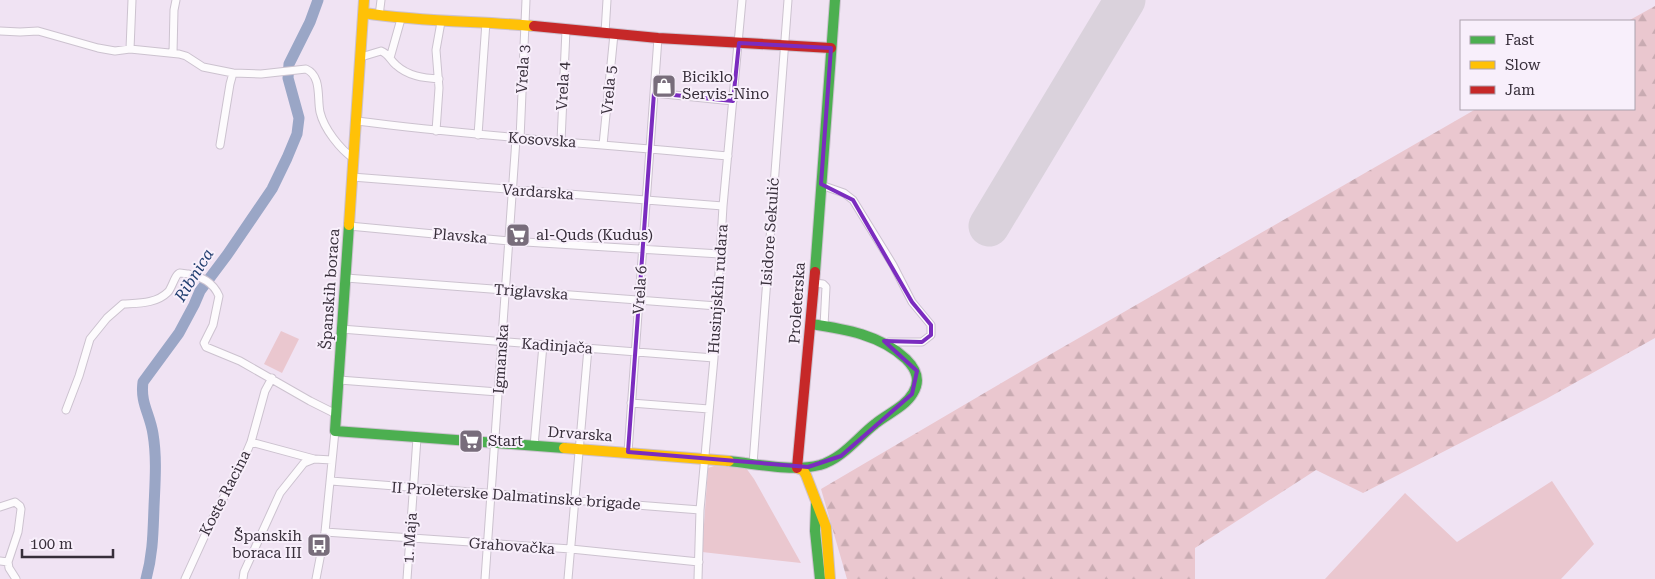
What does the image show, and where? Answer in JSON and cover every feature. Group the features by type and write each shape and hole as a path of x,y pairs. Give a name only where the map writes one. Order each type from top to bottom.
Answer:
{"street":[{"path":"130,49 132,0"},
{"path":"173,53 176,0"},
{"name":"Španskih boraca","path":"316,579 325,532 331,481 364,0"},
{"path":"379,16 381,0"},
{"name":"Vrela 3","path":"518,139 526,0"},
{"name":"Vrela 5","path":"603,145 609,34 607,0"},
{"name":"Husinjskih rudara","path":"698,579 700,510 714,358 723,206 742,0"},
{"name":"Isidore Sekulić","path":"753,464 788,0"},
{"name":"Proleterska","path":"797,468 811,324 834,0"},
{"path":"364,13 401,19 441,22 486,22 658,38 831,48"},
{"path":"390,58 401,19"},
{"path":"436,131 439,79 436,50 441,22"},
{"path":"478,135 486,22"},
{"name":"Vrela 4","path":"561,142 566,30"},
{"path":"0,31 38,31 115,51 130,49 173,53 186,56 203,67 233,73 253,74 306,69 313,74 318,88 320,112 323,120 341,147 354,158"},
{"name":"Vrela 6","path":"628,452 658,38"},
{"path":"361,57 381,51 399,68 413,75 439,79"},
{"path":"220,145 233,73"},
{"path":"654,93 733,101"},
{"name":"Kosovska","path":"356,121 518,139 650,148 728,156"},
{"name":"Igmanska","path":"485,579 505,290 518,139"},
{"name":"Vardarska","path":"352,177 723,206"},
{"path":"821,185 844,193 853,200 893,265 912,302 931,325 931,336 922,342 886,343"},
{"name":"Plavska","path":"349,226 509,241 720,254"},
{"path":"66,410 80,376 90,339 107,318 123,304 142,303 161,297 168,292 179,273 200,277 210,282 219,296 213,325 204,344 206,347 240,361 336,414"},
{"name":"Triglavska","path":"346,278 717,306"},
{"path":"814,283 823,284 826,287 824,326"},
{"path":"797,468 816,465 838,457 874,424 908,399 916,385 917,371 886,343 811,324"},
{"name":"Kadinjača","path":"341,328 714,358"},
{"path":"534,446 543,345"},
{"path":"568,579 588,348"},
{"name":"Koste Racina","path":"186,579 204,535 239,470 251,442 265,391 272,378"},
{"path":"339,380 498,392"},
{"path":"632,403 709,409"},
{"name":"Drvarska","path":"335,431 704,458"},
{"name":"1. Maja","path":"407,579 417,438"},
{"path":"251,442 314,459 332,460"},
{"path":"704,458 803,470 826,527 830,579"},
{"path":"243,579 244,572 280,493 304,463 314,459"},
{"name":"II Proleterske Dalmatinske brigade","path":"331,481 700,510"},
{"path":"816,500 816,531 820,579"},
{"path":"0,507 15,502 21,509 18,532 4,561 16,579"},
{"name":"Grahovačka","path":"325,532 571,549 699,562"}],"highlighted area":[{"path":"739,43 831,48 821,184 853,200 912,302 931,325 931,335 922,342 884,341 917,371 912,394 841,456 808,467 628,452 654,93 733,101"}],"green space":[{"path":"1655,6 1655,338 1546,399 1363,493 1316,470 1195,548 1195,579 847,579 821,489 1474,110 1635,110 1635,20 1630,20"},
{"path":"281,331 299,339 282,373 264,364"},
{"path":"714,466 746,468 801,563 702,552 708,468"},
{"path":"1552,481 1594,544 1561,579 1325,579 1405,493 1457,542"}],"waterway":[{"name":"Ribnica","path":"146,579 152,543 155,461 152,427 144,402 143,382 179,333 200,291 272,189 287,158 297,134 299,118 288,78 289,64 310,22 318,0"}],"runway":[{"path":"989,226 1125,0"}],"traffic: fast":[{"path":"815,272 835,0"},
{"path":"349,225 335,431 564,448"},
{"path":"729,461 786,468 820,465 843,453 875,424 896,410 913,393 917,384 915,371 906,359 896,351 862,334 811,324"},
{"path":"816,505 815,531 820,579"}],"traffic: slow":[{"path":"349,225 364,0"},
{"path":"364,13 428,20 534,26"},
{"path":"564,448 729,461"},
{"path":"797,468 803,470 806,475 826,527 830,579"}],"traffic: jam":[{"path":"534,26 658,38 831,48"},
{"path":"797,468 815,272"}],"place":[{"name":"Biciklo Servis-Nino","path":"664,86"},
{"name":"al-Quds (Kudus)","path":"518,235"},
{"name":"Start","path":"471,441"},
{"name":"Španskih boraca III","path":"319,545"}]}
